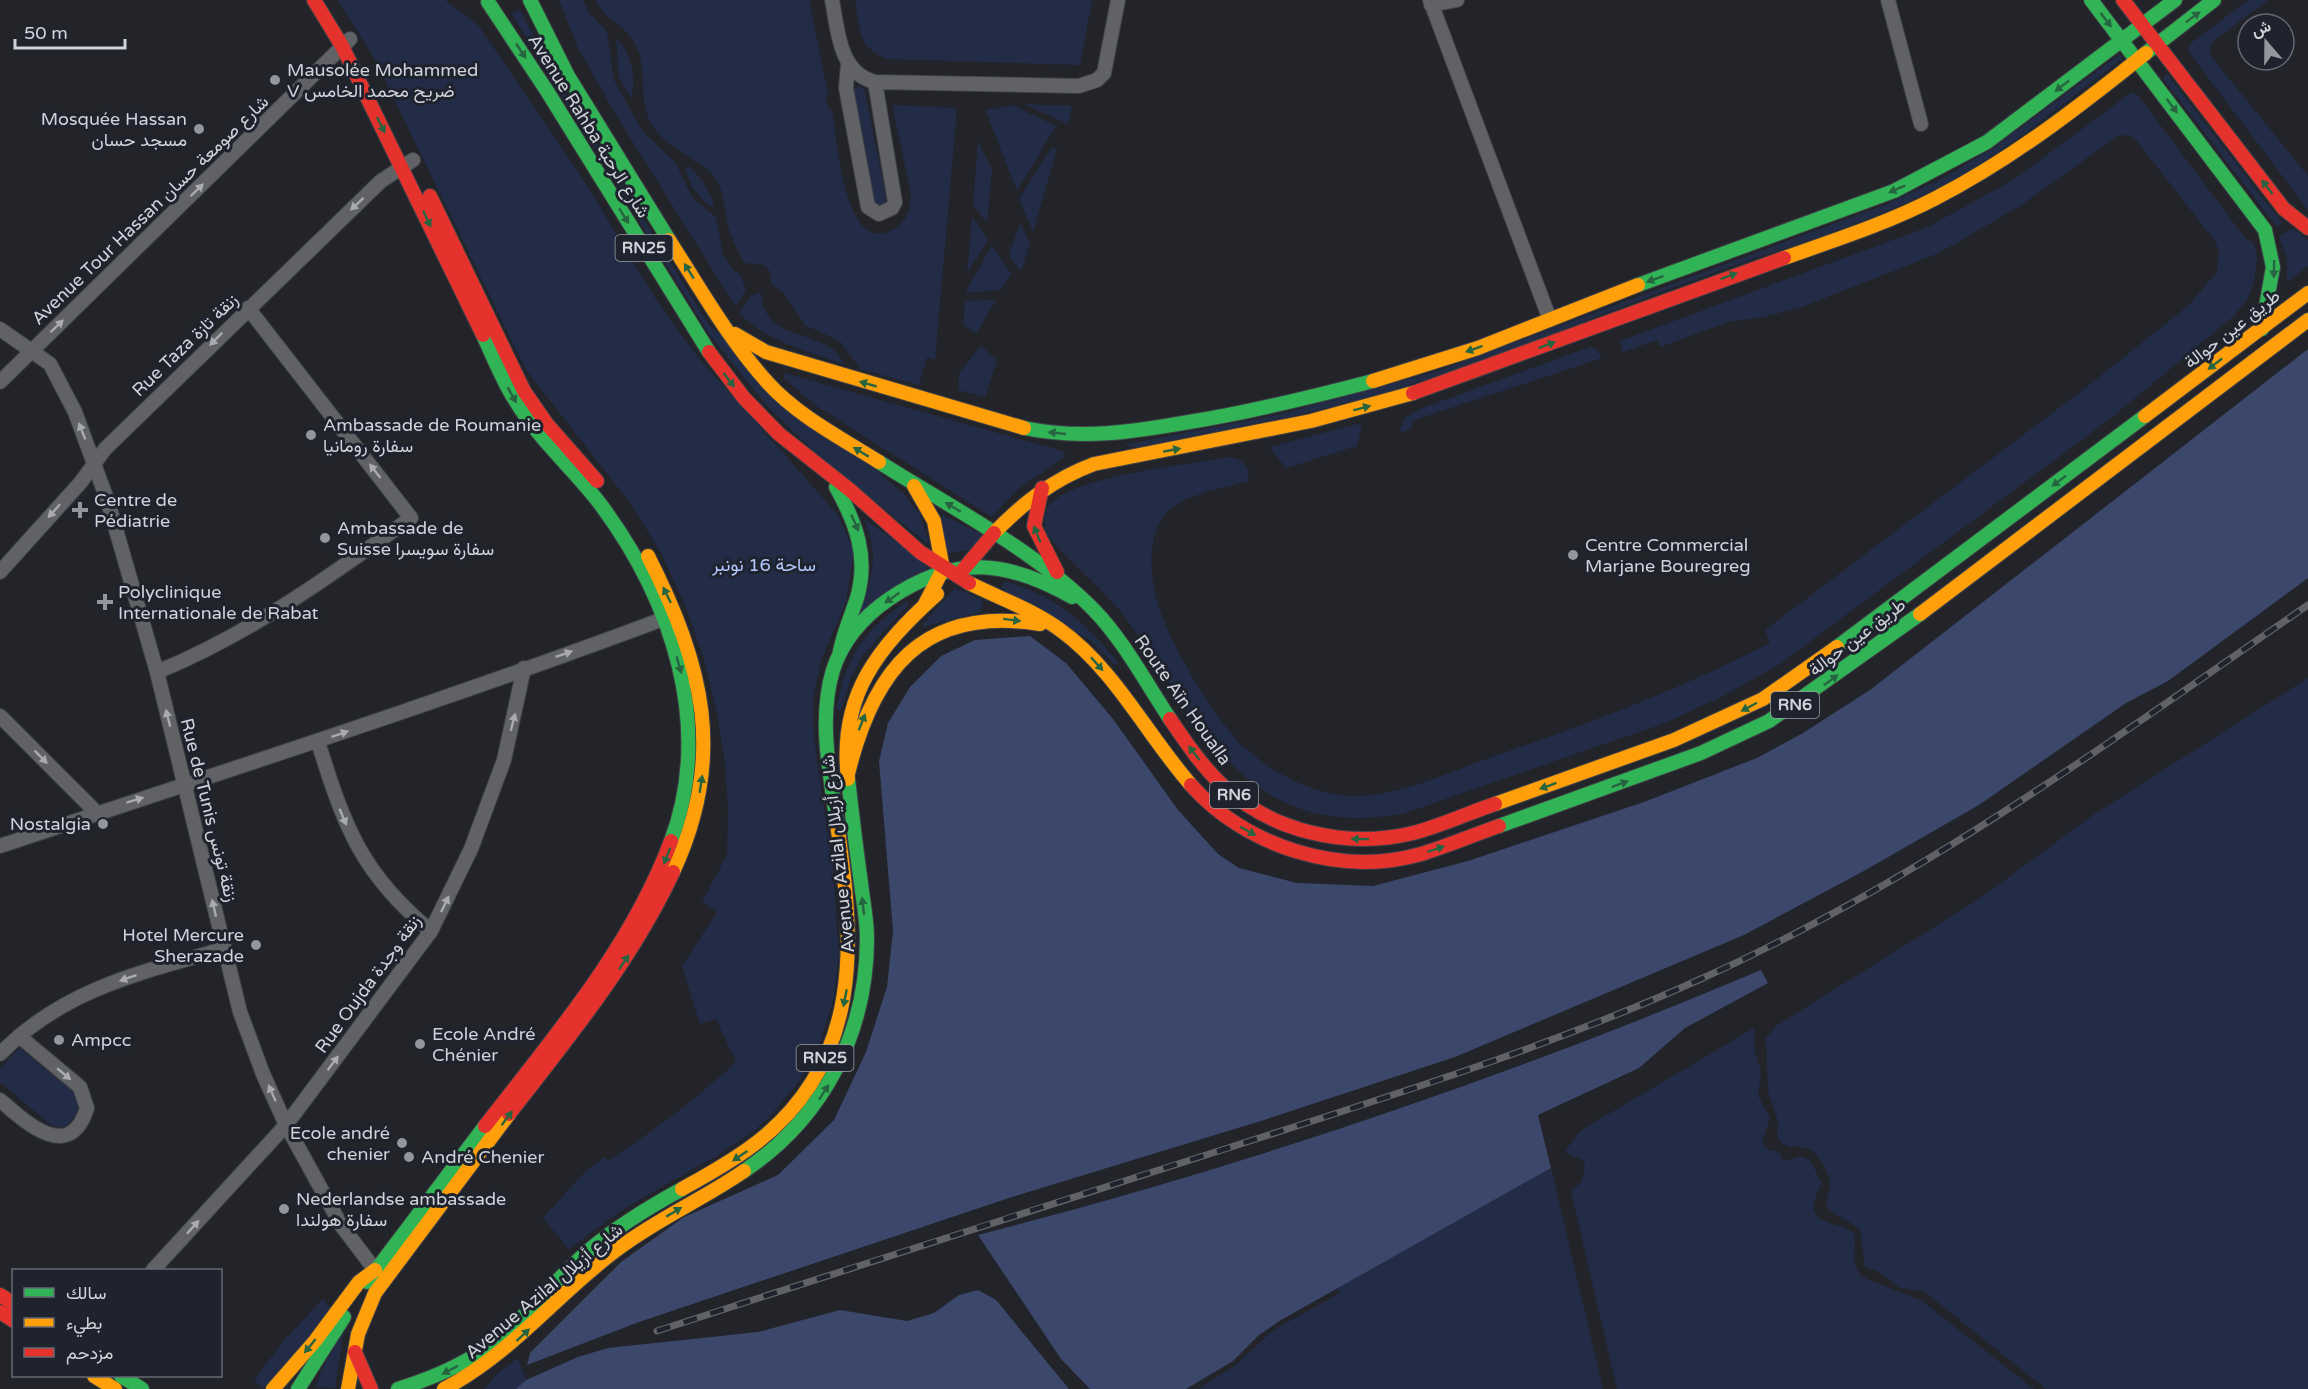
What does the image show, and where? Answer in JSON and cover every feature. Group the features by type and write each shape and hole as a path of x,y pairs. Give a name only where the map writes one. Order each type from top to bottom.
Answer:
{"main road":[{"path":"314,0 346,42"},
{"path":"327,0 346,42 524,391 547,424 592,475 621,513 662,584 692,658 699,686 704,742 699,793 685,846 648,924 616,974 379,1276 363,1317 348,1389"},
{"name":"Avenue Rahba شارع الرحبة","path":"530,0 568,76 720,321 750,363 787,401 842,440 994,533"},
{"path":"2091,0 2265,230 2274,257 2274,276 2262,328"},
{"path":"2123,0 2284,209 2308,228"},
{"path":"720,321 742,338 766,352 855,381 1026,429 1085,435 1115,435 1190,424 1336,393 1407,372 1550,320 1704,260 1861,205 1926,177 2015,122 2175,0"},
{"name":"Avenue Azilal شارع أزيلال","path":"444,1389 478,1372 504,1352 614,1252 651,1226 774,1150 808,1116 831,1083 854,1032 861,1008 867,960 867,936 847,778 845,729 853,701 860,684 883,651 925,604 957,577 1023,502 1042,488 1074,471 1094,464 1258,434 1437,386 1711,283 1871,227 1918,207 2008,156 2214,0"},
{"name":"Avenue Rahba شارع الرحبة","path":"490,1 717,363 759,415 792,446 827,472 943,569 957,577"},
{"path":"298,1389 604,967 638,915 663,865 681,814 690,740 686,691 663,618 634,557 611,519 583,483 537,433 514,399 407,163"},
{"name":"طريق عين حوالة","path":"1438,825 1674,740 1763,699 1864,628 2308,293"},
{"name":"طريق عين حوالة","path":"1054,625 1088,653 1113,681 1160,746 1201,796 1231,821 1284,848 1322,858 1381,861 1439,848 1609,788 1736,739 1801,702 2308,320"},
{"name":"RN25","path":"827,472 853,517 863,548 862,582 840,651"},
{"name":"RN25","path":"911,482 934,521 943,569 925,604"},
{"path":"1042,488 1034,526 1059,577"},
{"name":"Route Aïn Houalla","path":"994,533 1059,577 1083,599 1105,624 1202,764 1240,800 1261,814 1309,833 1361,840 1405,835 1438,825"},
{"name":"Avenue Azilal شارع أزيلال","path":"398,1389 441,1374 486,1348 601,1241 638,1215 745,1153 794,1107 819,1070 837,1029 850,963 849,919 826,742 826,704 840,651 878,608 910,586 943,569 968,565 1004,569 1041,580 1075,599 1105,624"},
{"name":"RN6","path":"957,577 1054,625"},
{"path":"847,778 858,733 877,691 889,673 920,644 958,626 979,621 1000,619 1054,625"},
{"path":"273,1389 315,1341 359,1282 379,1276"},
{"path":"354,1352 371,1389"},
{"name":"RN25","path":"467,1389 478,1372"},
{"path":"96,1377 115,1389"},
{"path":"123,1377 142,1389"}],"street":[{"path":"832,0 848,64 846,88 868,207 879,214 892,208 895,202 875,82"},
{"path":"848,64 858,75 875,82 1089,84 1097,80 1107,64 1118,0"},
{"path":"1457,0 1430,2 1550,320"},
{"path":"1888,0 1921,124"},
{"name":"Avenue Tour Hassan شارع صومعة حسان","path":"0,381 346,42"},
{"name":"Rue Taza زنقة تازة","path":"0,572 81,482 105,449 381,181 407,163"},
{"path":"157,672 219,644 264,619 411,518 248,308"},
{"name":"Rue de Tunis زنقة تونس","path":"0,329 46,361 57,375 95,462 157,672 240,1012 263,1074 286,1125 341,1225 379,1276"},
{"path":"0,846 96,812 185,786 318,742 663,618"},
{"name":"Rue Oujda زنقة وجدة","path":"154,1269 286,1125 431,931 471,849 504,760 524,668"},
{"path":"0,716 96,812"},
{"path":"318,742 335,796 361,855 404,909 431,931"},
{"path":"0,1054 43,1016 78,997 175,962 224,949"},
{"path":"0,1100 38,1132 53,1136 64,1135 75,1129 87,1108 80,1087 19,1036"},
{"path":"4,1316 8,1300"}],"green space":[{"name":"ساحة 16 نونبر","path":"338,0 445,0 478,25 585,182 655,298 696,355 838,515 854,551 846,602 821,660 813,699 814,738 833,870 839,952 834,997 821,1040 800,1080 771,1115 754,1131 716,1156 624,1209 569,1249 543,1218 582,1175 604,1157 608,1161 642,1138 690,1102 736,1062 716,1019 700,1024 682,966 717,912 702,902 727,855 728,809 725,764 717,714 704,659 685,605 661,553 631,504 526,370 374,58"},
{"path":"559,0 583,0 589,13 607,32 614,80 642,131 675,162 693,199 716,217 723,254 732,269 740,274 746,290 735,306 615,113 578,48"},
{"path":"595,0 809,0 828,95 826,96 829,110 832,110 846,193 854,214 865,228 879,234 901,224 908,212 911,199 892,105 957,108 935,360 927,357 919,385 860,369 840,341 805,325 786,296 771,283 771,273 765,265 744,263 730,233 723,196 718,183 707,169 672,146 657,132 647,113 641,63 635,44"},
{"path":"855,0 1092,0 1080,65 887,59 870,49 865,43 859,28"},
{"path":"2248,0 2268,0 2252,12 2236,12 2236,24 2212,42 2209,54 2308,176 2308,210 2188,51 2190,44"},
{"path":"520,10 557,79 709,325 905,495 920,515 930,546 816,453 767,406 709,334 511,13"},
{"path":"616,39 629,57 633,75 631,98 619,78"},
{"path":"2120,54 2122,59 1993,155 1947,183 1888,211 1702,277 1469,365 1390,391 1328,408 1234,428 1139,447 1122,445 1281,414 1438,371 1887,204 1945,177 1996,146"},
{"path":"2166,74 2282,223 2277,227 2163,79"},
{"path":"860,86 865,92 886,197 886,202 879,207 873,200 853,90"},
{"path":"2132,92 2137,94 2245,238 2254,243 2257,256 2255,277 2248,298 2234,316 2111,418 1780,664 1723,696 1665,723 1402,814 1349,818 1314,813 1282,801 1266,792 1242,774 1221,753 1184,705 1151,653 1115,605 1046,533 1045,520 1048,507 1060,496 1080,487 1105,479 1161,468 1230,457 1242,461 1249,471 1248,481 1191,497 1164,516 1152,546 1152,570 1157,601 1181,657 1206,699 1232,734 1253,755 1274,770 1321,791 1352,796 1372,795 1412,786 1631,706 1770,643 1765,630 2088,386 2188,306 2217,272 2219,251 2215,241 2136,140 2131,136 2119,135 2020,206 1939,253 1802,307 1764,317 1728,322 1660,347 1657,340 1623,352 1620,341 1928,227 2013,180"},
{"path":"1024,104 1072,106 1068,124"},
{"path":"1012,105 1056,126 1017,191 985,109"},
{"path":"978,142 992,169 987,223 973,205"},
{"path":"1051,148 1057,149 1033,232 1019,199"},
{"path":"689,166 702,180 714,202 712,207 708,206 692,187 685,169"},
{"path":"972,217 988,240 967,273"},
{"path":"1020,223 1030,243 1021,271 1009,255"},
{"path":"2292,228 2308,240 2308,266 2287,282 2287,259 2279,236"},
{"path":"992,245 1011,274 1001,290 965,293"},
{"path":"761,292 764,309 773,321 784,329 825,344 837,353 845,365 775,339 750,323 739,313 751,296"},
{"path":"996,300 976,334 963,324 965,301"},
{"path":"981,346 997,360 985,397 958,390 959,373"},
{"path":"1590,347 1596,348 1602,358 1411,421 1413,428 1401,432 1400,430 1405,418 1417,410"},
{"path":"784,373 1062,451 1066,456 1018,489 992,517 815,405 784,378"},
{"path":"1362,423 1357,446 1286,468 1269,447"},
{"path":"942,515 986,536 969,550 946,554"},
{"path":"863,518 927,564 926,572 858,619 870,581 873,556 869,531"},
{"path":"1004,581 1038,594 1068,612 1094,635 1118,663 1115,665 1090,640 1001,588"},
{"path":"955,588 983,600 981,612 923,627 923,624"},
{"path":"907,601 909,604 863,655 851,677 841,711 836,709 845,674 859,647 878,624"},
{"path":"2308,678 2308,1389 2046,1389 1925,1292 1900,1288 1879,1272 1865,1267 1860,1229 1828,1209 1830,1182 1821,1160 1810,1150 1790,1147 1777,1138 1778,1121 1768,1091 1766,1038 1776,1026 1979,899 2093,815"},
{"path":"1754,1028 1754,1049 1761,1071 1758,1096 1770,1118 1762,1143 1768,1150 1779,1151 1783,1162 1799,1156 1810,1160 1821,1182 1814,1201 1814,1210 1823,1220 1844,1227 1855,1235 1854,1261 1860,1276 1922,1301 2034,1389 1617,1389 1571,1192 1582,1181 1585,1164 1582,1160 1567,1154 1566,1150 1580,1131"},
{"path":"19,1048 79,1096 80,1108 67,1127 52,1126 0,1082 0,1069"},
{"path":"1551,1168 1603,1389 1199,1389 1236,1365 1272,1331 1340,1293 1337,1288"},
{"path":"323,1299 332,1310 263,1388 254,1380 286,1338"},
{"path":"344,1329 335,1388 316,1387 321,1371"},
{"path":"518,1358 526,1380 516,1389 484,1389 500,1371"}],"shaded area":[{"path":"2308,349 2308,578 2168,681 2126,703 1979,805 1862,872 1744,935 1455,1057 1264,1120 1009,1198 639,1322 527,1365 530,1353 621,1262 684,1217 778,1175 834,1120 866,1052 887,987 893,931 879,761 888,723 910,687 941,656 975,640 1030,636 1066,663 1113,719 1178,810 1218,854 1239,868 1297,883 1373,886 1468,861 1644,802 1757,758 1803,733 1870,690"},
{"path":"1761,970 1768,983 1685,1028 1639,1068 1538,1115 1551,1168 1281,1320 1259,1335 1233,1361 1186,1389 1090,1389 1061,1359 978,1235 1178,1180 1374,1117 1569,1047"},
{"path":"978,1290 996,1300 1069,1389 516,1389 526,1380 578,1357 608,1348 758,1332 840,1310 907,1321 934,1313 959,1295"}],"railway":[{"path":"657,1331 1410,1089 1587,1026 1703,978 1784,939 1939,853 2088,757 2308,605"}],"traffic: fast":[{"path":"530,0 568,76 669,240"},
{"path":"2091,0 2265,230 2273,267 2262,329"},
{"path":"1638,285 1894,191 1987,142 2175,0"},
{"path":"2146,53 2214,0"},
{"path":"488,2 547,91 709,352"},
{"path":"483,335 506,384 524,414 601,505 626,542 648,582 666,623 679,666 686,709 688,753 683,797 671,841"},
{"path":"1024,428 1066,434 1147,429 1259,409 1373,381"},
{"path":"1837,647 2145,416"},
{"path":"879,462 991,530 1071,588 1115,635 1170,719"},
{"path":"836,487 855,527 862,568 857,598 840,651"},
{"path":"837,824 827,747 826,708 837,659 842,648 862,621 889,599 913,585 958,569 980,567 1002,569 1048,584 1072,597"},
{"path":"1499,826 1701,753 1769,721 1920,614"},
{"path":"744,1171 772,1150 797,1126 818,1099 835,1071 849,1040 859,1007 865,973 867,931 848,779"},
{"path":"367,1282 485,1126"},
{"path":"398,1389 449,1370 485,1349 508,1331 575,1263 609,1234 682,1189"},
{"path":"298,1389 344,1317"},
{"path":"123,1377 142,1389"}],"traffic: slow":[{"path":"1784,258 1861,231 1964,183 2045,131 2146,53"},
{"path":"669,240 728,332 768,383 806,416 879,462"},
{"path":"1373,381 1478,348 1638,285"},
{"path":"2145,416 2308,293"},
{"path":"1920,614 2308,320"},
{"path":"735,334 766,352 1024,428"},
{"path":"994,533 1040,492 1094,464 1311,421 1413,393"},
{"path":"914,486 934,521 943,569 925,604"},
{"path":"648,556 683,635 694,673 701,711 703,750 700,789 690,830 673,872"},
{"path":"969,583 1037,615 1079,645 1114,683 1191,785"},
{"path":"848,779 849,723 856,698 867,675 880,654 897,634 937,594"},
{"path":"847,778 871,706 888,677 909,654 934,636 964,625 999,621 1040,624"},
{"path":"1495,804 1674,740 1763,699 1837,647"},
{"path":"682,1189 747,1150 791,1111 816,1075 833,1037 843,997 847,956 847,913 837,824"},
{"path":"348,1389 358,1334 375,1293 509,1114"},
{"path":"444,1389 491,1359 593,1268 630,1240 744,1171"},
{"path":"273,1389 315,1341 359,1282 375,1270"},
{"path":"96,1377 115,1389"}],"traffic: jam":[{"path":"314,0 342,46 483,335"},
{"path":"2123,0 2284,209 2308,228"},
{"path":"430,196 524,391 547,424 597,481"},
{"path":"1413,393 1784,258"},
{"path":"709,352 744,398 779,434 850,490 920,552 969,583"},
{"path":"1042,488 1034,526 1057,572"},
{"path":"962,571 994,533"},
{"path":"1170,719 1207,769 1241,801 1286,825 1311,832 1362,839 1388,837 1423,830 1495,804"},
{"path":"1191,785 1213,807 1239,825 1267,840 1328,859 1359,862 1390,860 1421,854 1499,826"},
{"path":"485,1126 564,1025 613,955 635,918 671,841"},
{"path":"509,1114 619,967 657,905 673,872"},
{"path":"0,1295 12,1303"},
{"path":"0,1312 12,1320"},
{"path":"355,1352 371,1389"}],"place":[{"name":"Mausolée Mohammed V ضريح محمد الخامس","path":"275,80"},
{"name":"Mosquée Hassan مسجد حسان","path":"199,129"},
{"name":"Ambassade de Roumanie سفارة رومانيا","path":"311,435"},
{"name":"Centre de Pédiatrie","path":"80,510"},
{"name":"Ambassade de Suisse سفارة سويسرا","path":"325,538"},
{"name":"Centre Commercial Marjane Bouregreg","path":"1573,555"},
{"name":"Polyclinique Internationale de Rabat","path":"105,602"},
{"name":"Nostalgia","path":"103,824"},
{"name":"Hotel Mercure Sherazade","path":"256,945"},
{"name":"Ampcc","path":"59,1040"},
{"name":"Ecole André Chénier","path":"420,1044"},
{"name":"Ecole andré chenier","path":"402,1143"},
{"name":"André Chenier","path":"409,1157"},
{"name":"Nederlandse ambassade سفارة هولندا","path":"284,1209"}]}
